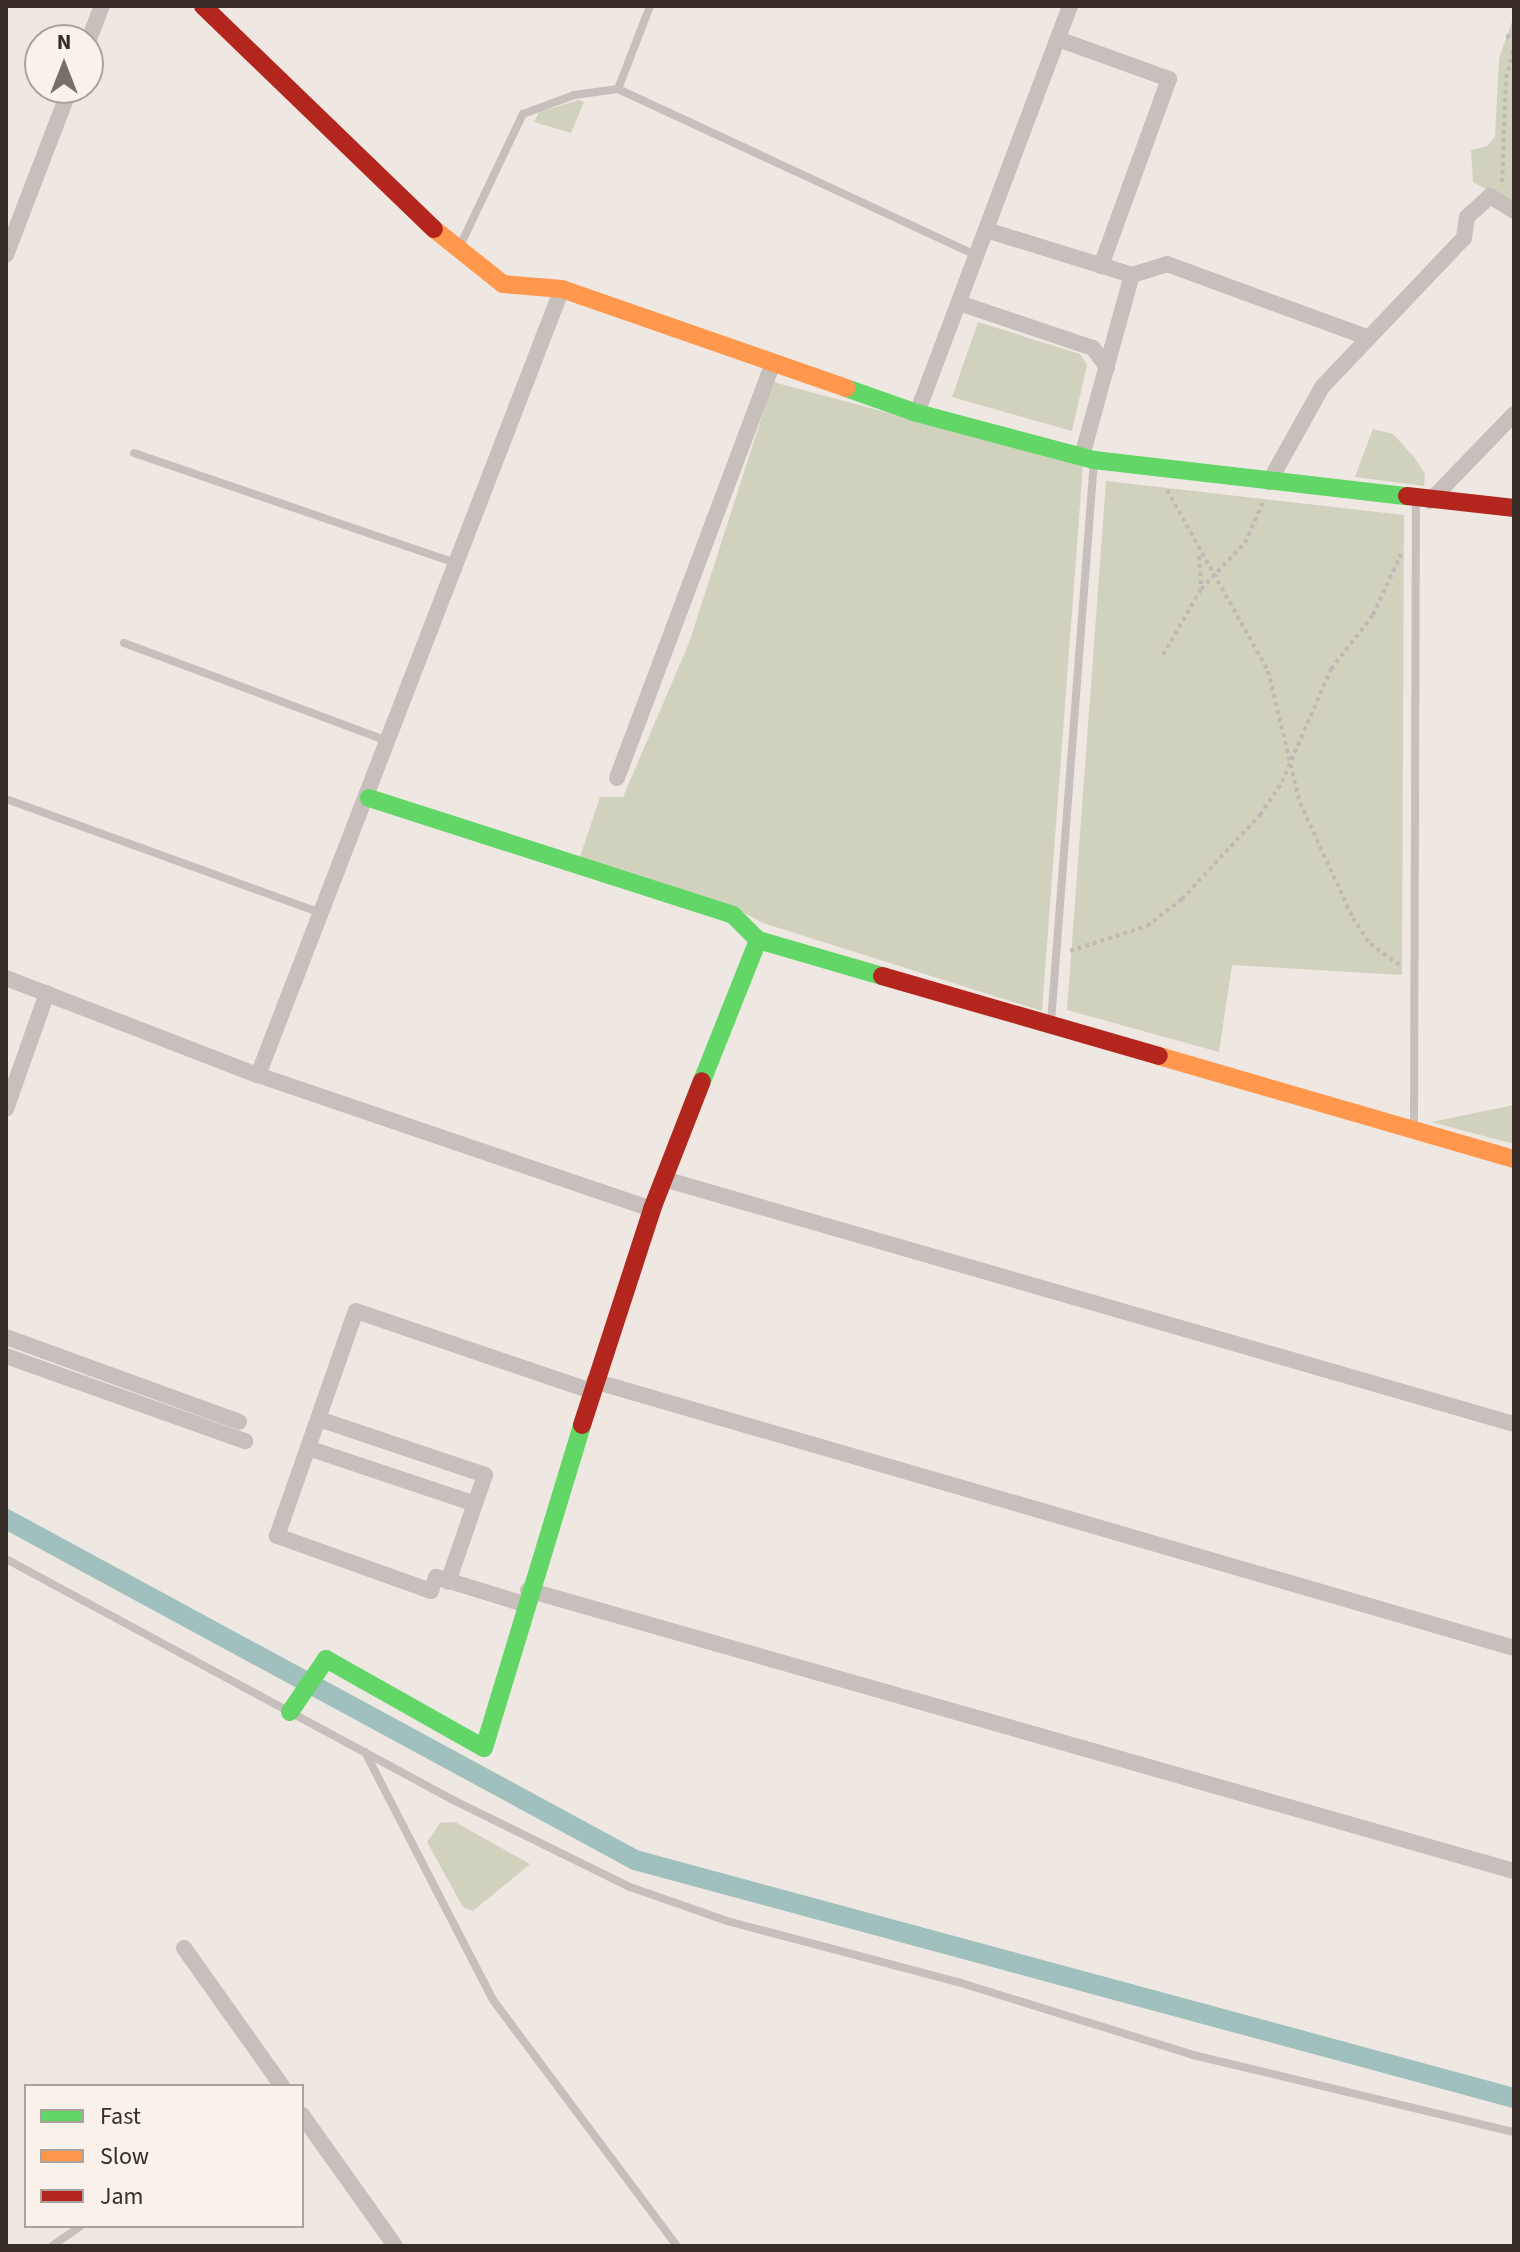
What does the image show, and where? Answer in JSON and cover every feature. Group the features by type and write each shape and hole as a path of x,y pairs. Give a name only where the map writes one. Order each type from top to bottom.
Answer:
{"street":[{"path":"203,6 457,252 503,284 562,289 772,365 917,413 1088,458 1269,482 1514,508"},
{"path":"917,413 1058,39 1065,8"},
{"path":"1058,39 1169,79 1101,266"},
{"path":"6,255 64,104"},
{"path":"1269,482 1322,387 1464,238 1467,217 1490,196 1514,211"},
{"path":"986,230 1132,275 1167,264 1369,338"},
{"path":"1088,458 1107,367 1132,275"},
{"path":"258,1075 391,742 562,289"},
{"path":"959,303 1093,348 1107,367"},
{"path":"617,778 772,365"},
{"path":"1423,500 1514,414"},
{"path":"369,798 733,915 758,940 1514,1159"},
{"path":"290,1712 326,1659 484,1748 526,1597 652,1209 758,940"},
{"path":"6,978 258,1075 652,1209"},
{"path":"6,1109 47,993"},
{"path":"664,1179 1514,1424"},
{"path":"1514,1648 592,1386 356,1311 277,1536 431,1591 436,1577 526,1597 1514,1871"},
{"path":"6,1337 239,1422"},
{"path":"6,1356 245,1441"},
{"path":"319,1419 485,1475 448,1582"},
{"path":"308,1448 475,1504"},
{"path":"184,1948 281,2084"},
{"path":"304,2118 395,2246"}],"lane":[{"path":"618,89 650,6"},
{"path":"457,252 523,114 574,95 618,89 977,255"},
{"path":"134,453 458,564"},
{"path":"1050,1025 1088,458"},
{"path":"1414,1130 1416,537 1423,500"},
{"path":"124,643 391,742"},
{"path":"6,799 323,913"},
{"path":"6,1559 365,1752 630,1887 727,1921 961,1983 1193,2055 1514,2132"},
{"path":"365,1752 493,2000 677,2246"},
{"path":"52,2246 78,2228"}],"path":[{"path":"1506,36 1514,38"},
{"path":"1490,196 1505,174 1504,99 1514,49"},
{"path":"1153,467 1268,671 1300,803 1353,918 1389,961 1414,970"},
{"path":"1163,655 1201,589 1215,578 1245,543 1269,482"},
{"path":"1055,961 1077,946 1147,926 1182,899 1260,815 1282,782 1290,754 1331,669 1373,615 1396,561 1416,537"},
{"path":"1198,551 1201,589"}],"green space":[{"path":"1514,16 1514,205 1473,182 1471,150 1487,146 1495,137 1499,58"},
{"path":"579,100 584,102 571,133 534,122 539,112"},
{"path":"978,322 1080,354 1087,365 1072,431 952,397"},
{"path":"773,382 1083,465 1042,1011 763,923 732,906 580,857 600,797 623,797 689,643"},
{"path":"1373,429 1393,434 1414,457 1425,474 1424,486 1355,477"},
{"path":"1106,481 1404,515 1402,975 1232,965 1219,1052 1067,1010"},
{"path":"1514,1105 1514,1144 1431,1122"},
{"path":"455,1822 530,1864 473,1911 463,1907 427,1842 440,1823"}],"waterway":[{"path":"6,1519 635,1860 1514,2098"}],"traffic: fast":[{"path":"846,388 917,413 1094,460 1407,496"},
{"path":"369,798 733,915 758,940 882,976"},
{"path":"702,1081 758,940"},
{"path":"290,1712 326,1659 484,1748 582,1425"}],"traffic: slow":[{"path":"434,229 503,284 562,289 846,388"},
{"path":"1159,1056 1514,1159"}],"traffic: jam":[{"path":"203,6 434,229"},
{"path":"1407,496 1514,508"},
{"path":"882,976 1159,1056"},
{"path":"582,1425 652,1209 702,1081"}]}
